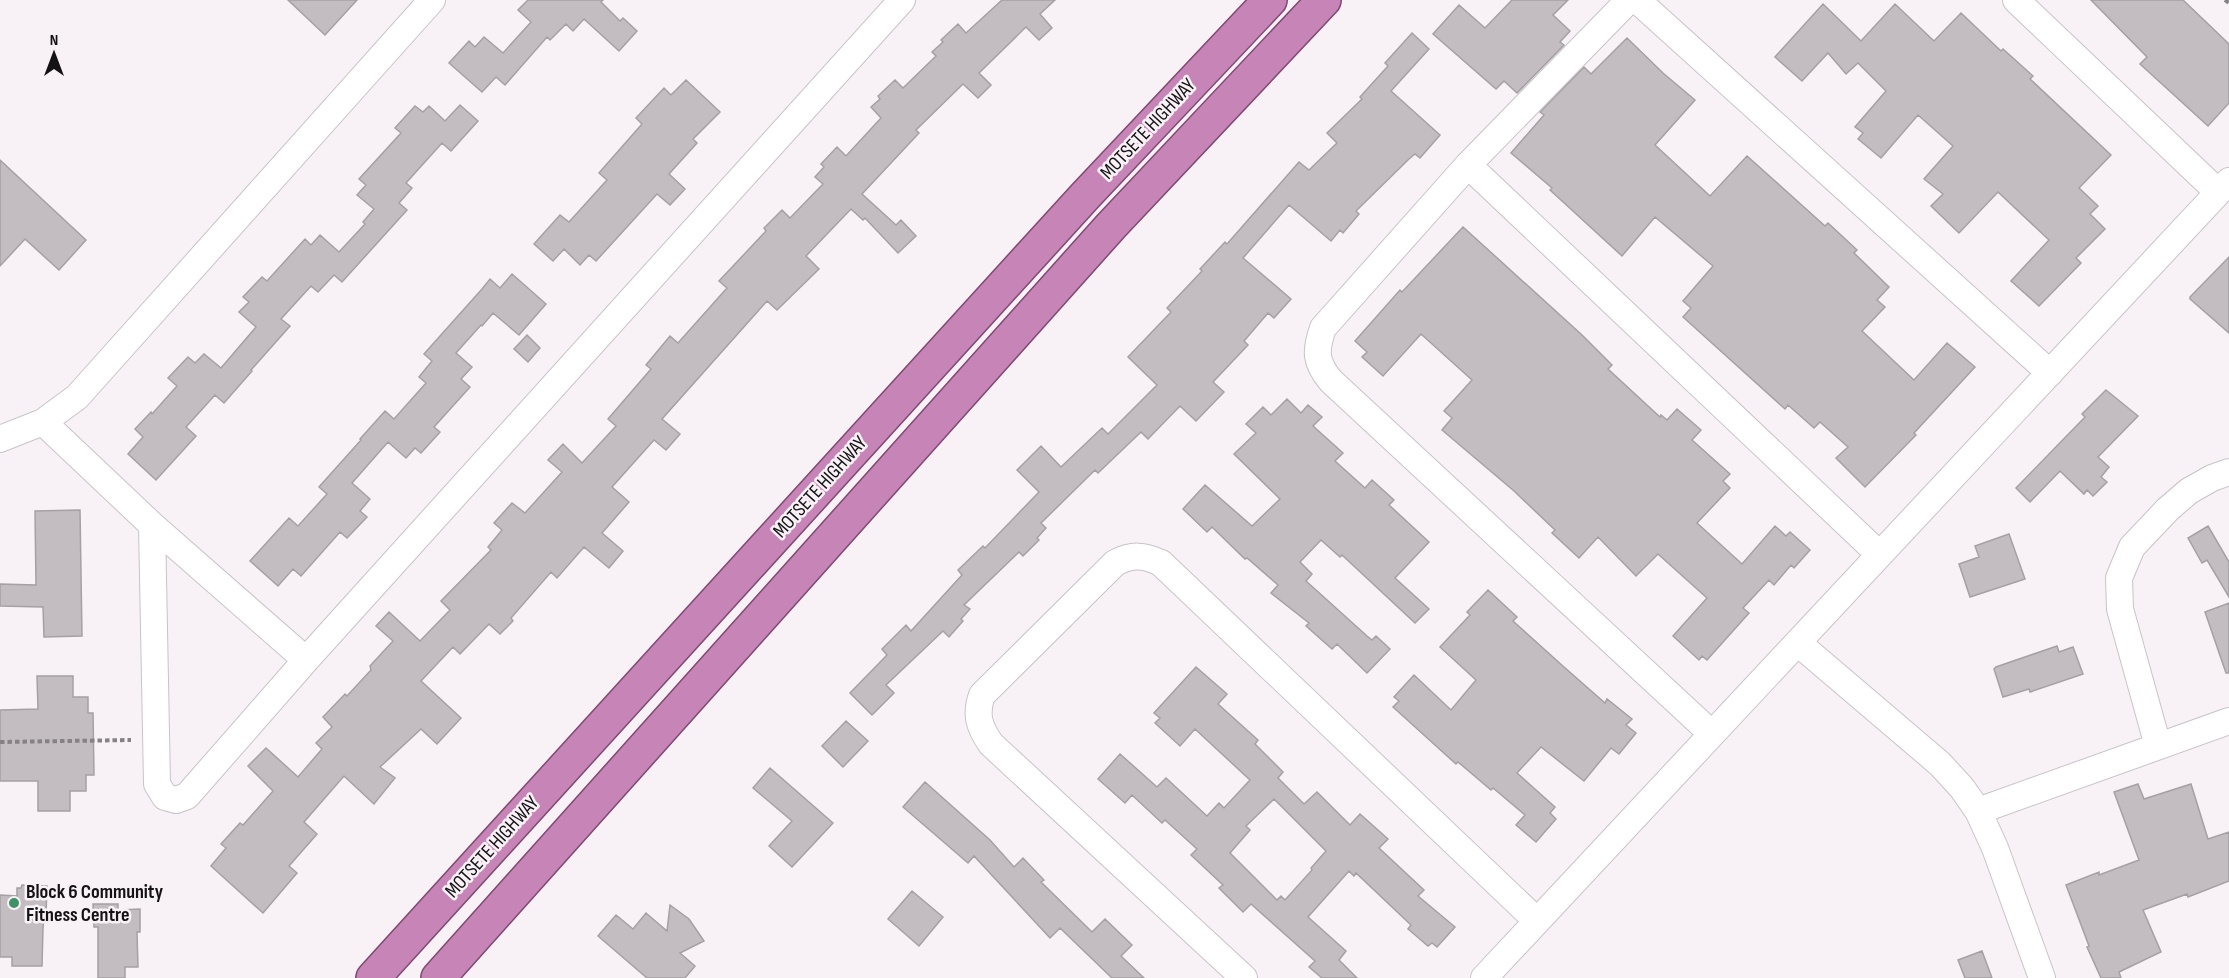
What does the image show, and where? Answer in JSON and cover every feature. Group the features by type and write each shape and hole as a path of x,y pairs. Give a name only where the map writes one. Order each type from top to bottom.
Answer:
{"highway":[{"name":"MOTSETE HIGHWAY","path":"373,978 1085,196 1270,0"},
{"name":"MOTSETE HIGHWAY","path":"438,978 1111,226 1324,0"}],"street":[{"path":"152,525 157,784 165,797 176,800 187,796 306,660 902,0"},
{"path":"1629,0 1468,165 1323,328 1317,343 1318,357 1322,369 1340,389 1712,734"},
{"path":"1637,0 2050,373"},
{"path":"1484,978 2224,186 2016,0"},
{"path":"0,439 44,422 77,397 428,1"},
{"path":"1468,165 1879,554"},
{"path":"44,422 152,525 306,660"},
{"path":"2158,746 2120,609 2119,578 2132,547 2168,509 2189,491 2212,478 2229,472"},
{"path":"1244,978 991,744 981,730 978,705 982,695 1115,563 1126,558 1140,556 1161,563 1537,921"},
{"path":"1798,643 1941,764 1978,811 1995,848 2042,978"},
{"path":"1978,811 2229,722"}],"path":[{"path":"2225,0 2229,3"},
{"path":"0,742 156,740"}],"building":[{"path":"288,0 357,0 325,35"},
{"path":"528,0 603,0 601,2 620,21 623,18 637,31 619,51 584,19 573,31 566,24 550,40 547,37 505,85 496,77 482,92 449,63 469,41 475,47 484,37 503,53 531,22 518,10"},
{"path":"1002,0 1055,0 1040,14 1052,28 1039,40 1026,27 979,73 991,85 978,98 963,84 916,130 919,133 862,194 896,225 901,220 916,236 898,253 865,218 863,220 851,209 806,256 819,269 777,310 767,301 662,419 680,434 666,450 654,440 612,487 629,502 602,533 623,551 609,568 584,547 557,578 551,572 500,634 489,624 460,654 453,647 421,681 461,718 437,744 421,729 380,767 395,778 374,804 344,776 304,822 317,834 289,866 297,873 263,913 211,866 226,848 221,844 240,823 243,825 273,791 248,766 266,748 298,777 322,749 316,743 332,727 323,717 371,670 370,666 393,641 376,626 389,612 420,641 450,610 441,601 491,550 488,547 502,530 494,523 512,503 525,513 562,472 548,460 563,444 582,463 616,426 608,419 651,369 646,365 670,336 678,343 727,288 719,281 766,231 764,228 782,210 790,218 823,184 815,177 824,167 821,164 837,147 846,156 881,118 871,107 880,99 878,96 895,80 903,88 936,56 932,52 958,24 966,33"},
{"path":"1512,0 1568,0 1553,15 1570,31 1560,42 1564,45 1517,93 1504,81 1496,89 1433,34 1459,5 1485,28"},
{"path":"2091,0 2183,0 2229,44 2229,103 2208,126 2140,64 2147,57"},
{"path":"1823,4 1861,41 1895,4 1934,41 1961,13 2001,51 2003,49 2033,76 2030,79 2111,155 2079,188 2098,206 2090,214 2105,229 2076,258 2081,263 2039,306 2011,281 2049,240 1998,192 1959,233 1931,206 1943,194 1924,179 1953,146 1918,115 1881,158 1858,139 1863,133 1855,127 1886,91 1858,63 1846,74 1828,53 1802,81 1775,57"},
{"path":"1412,33 1429,49 1391,91 1440,135 1420,158 1415,154 1409,159 1356,211 1359,214 1343,233 1340,230 1331,241 1289,205 1243,258 1291,299 1274,318 1268,313 1244,341 1248,345 1213,382 1224,392 1196,421 1180,406 1148,439 1141,432 1098,473 1095,470 1041,523 1046,528 1037,538 1039,540 1023,556 1019,552 964,605 970,609 949,637 943,631 886,685 894,693 872,715 850,693 887,655 882,649 906,625 911,631 962,575 958,570 983,546 985,548 1039,492 1017,470 1041,446 1061,467 1102,428 1108,434 1157,385 1128,357 1171,312 1167,308 1202,271 1200,269 1225,242 1227,244 1299,162 1309,170 1337,143 1327,133 1362,99 1360,97 1388,66 1385,63"},
{"path":"1627,38 1695,100 1655,145 1710,196 1747,156 1825,226 1828,223 1857,250 1854,253 1889,287 1877,300 1885,307 1862,331 1914,380 1947,343 1975,367 1914,433 1916,435 1865,487 1836,458 1848,447 1820,422 1814,428 1788,405 1785,409 1683,317 1691,308 1683,301 1713,266 1655,217 1622,256 1550,190 1552,188 1511,153 1544,115 1540,112 1584,67 1591,74"},
{"path":"686,80 720,112 693,139 697,143 669,174 685,189 670,205 657,194 596,261 589,255 580,265 564,249 553,261 534,244 560,215 569,222 607,180 599,173 642,124 636,118 664,88 671,95"},
{"path":"460,105 478,121 451,151 442,143 406,183 412,188 399,203 407,210 342,282 334,275 318,292 311,286 281,319 290,326 224,403 215,395 186,427 196,436 156,480 128,454 143,437 135,429 177,386 168,378 188,357 195,363 204,354 221,368 256,327 239,312 249,302 243,297 262,277 267,281 305,239 311,245 320,235 339,252 365,224 363,222 374,209 357,195 366,185 359,179 401,133 395,128 415,106 423,112 429,106 445,121"},
{"path":"0,160 86,240 59,270 25,239 0,266"},
{"path":"1463,227 1582,335 1612,365 1608,369 1660,417 1661,415 1667,420 1677,409 1701,430 1692,440 1730,474 1723,481 1730,488 1697,523 1742,564 1775,526 1786,536 1790,532 1810,550 1794,568 1791,565 1774,585 1769,580 1743,608 1749,613 1707,660 1702,656 1699,660 1673,636 1707,598 1658,554 1636,576 1598,537 1579,558 1552,533 1555,530 1514,491 1442,430 1452,418 1444,411 1472,380 1421,334 1383,376 1362,357 1367,352 1355,341 1400,290 1402,292"},
{"path":"2229,257 2229,333 2190,297"},
{"path":"512,274 546,304 519,335 493,313 481,325 456,353 472,367 461,379 470,387 434,427 440,432 421,453 415,448 406,458 388,442 352,483 370,499 360,511 367,517 347,538 340,532 301,576 293,569 278,586 250,561 289,518 298,526 327,494 319,487 385,411 394,419 426,383 419,377 432,361 424,354 490,279 500,288"},
{"path":"527,335 540,348 528,362 514,349"},
{"path":"2106,390 2138,416 2098,457 2109,467 2101,477 2107,482 2093,496 2087,490 2084,494 2060,471 2030,502 2016,488 2085,417 2082,414"},
{"path":"1287,399 1301,413 1308,405 1322,417 1313,426 1343,453 1335,461 1365,488 1372,480 1394,500 1389,505 1429,542 1395,578 1429,609 1415,623 1342,555 1340,557 1321,540 1300,562 1312,574 1306,581 1367,636 1372,640 1376,636 1390,649 1367,673 1337,644 1332,649 1306,626 1309,623 1271,593 1278,585 1247,558 1245,559 1212,527 1207,532 1183,509 1205,485 1252,526 1280,499 1234,454 1256,433 1246,424 1263,407 1271,415"},
{"path":"80,510 82,636 44,637 43,607 0,606 0,584 36,585 35,511"},
{"path":"2208,526 2229,562 2229,597 2207,560 2202,563 2188,538"},
{"path":"2009,534 2025,579 1970,597 1959,564 1979,557 1975,546"},
{"path":"1488,590 1517,617 1513,621 1564,667 1605,703 1607,699 1632,719 1626,725 1636,733 1619,754 1611,748 1584,781 1541,747 1517,773 1555,807 1550,813 1556,819 1536,842 1516,825 1525,815 1458,762 1456,764 1393,707 1399,701 1394,697 1414,675 1451,710 1476,680 1440,647 1470,615 1467,612"},
{"path":"2229,603 2229,673 2226,673 2205,612"},
{"path":"2057,646 2059,652 2073,647 2083,674 2030,692 2029,689 2003,697 1994,669 1996,667"},
{"path":"1196,667 1227,694 1218,704 1258,740 1255,744 1283,772 1278,778 1304,804 1317,792 1350,825 1360,814 1388,839 1379,848 1424,890 1418,896 1455,927 1437,947 1432,943 1428,946 1408,929 1411,925 1356,873 1354,876 1349,871 1308,917 1346,951 1339,960 1357,978 1322,978 1309,967 1315,961 1251,904 1243,912 1219,888 1223,885 1191,855 1197,849 1165,820 1162,823 1132,795 1125,803 1098,779 1120,754 1157,787 1166,778 1207,816 1219,803 1224,808 1250,780 1195,729 1180,746 1155,723 1160,718 1154,713","holes":["1274,799 1326,851 1285,900 1281,896 1277,900 1230,853 1250,830 1246,826"]},
{"path":"37,676 73,676 73,697 88,697 88,713 93,713 94,775 86,775 86,791 70,791 70,811 38,811 38,781 0,781 0,710 38,709"},
{"path":"846,721 868,741 843,767 822,746"},
{"path":"770,768 833,823 792,867 769,846 792,821 753,788"},
{"path":"925,782 990,840 1014,867 1023,858 1044,880 1041,882 1092,932 1105,919 1132,945 1121,956 1144,978 1112,978 1060,928 1050,938 974,856 968,863 903,807"},
{"path":"2138,784 2144,799 2191,784 2208,839 2229,832 2229,881 2188,897 2187,894 2143,910 2161,952 2119,972 2121,978 2101,978 2087,947 2089,946 2066,885 2139,860 2114,792"},
{"path":"22,885 47,886 42,966 12,966 12,957 0,957 0,895 17,896 17,888 21,888"},
{"path":"912,891 943,917 919,946 888,919"},
{"path":"93,904 118,904 118,910 140,909 140,932 137,932 138,967 125,967 125,978 98,978 98,927 94,927"},
{"path":"670,905 689,919 704,941 680,953 695,966 685,978 647,978 598,936 616,915 633,929 646,913 667,931"},
{"path":"1982,951 1992,978 1965,978 1958,960"}],"place":[{"name":"Block 6 Community Fitness Centre","path":"14,903"}]}
